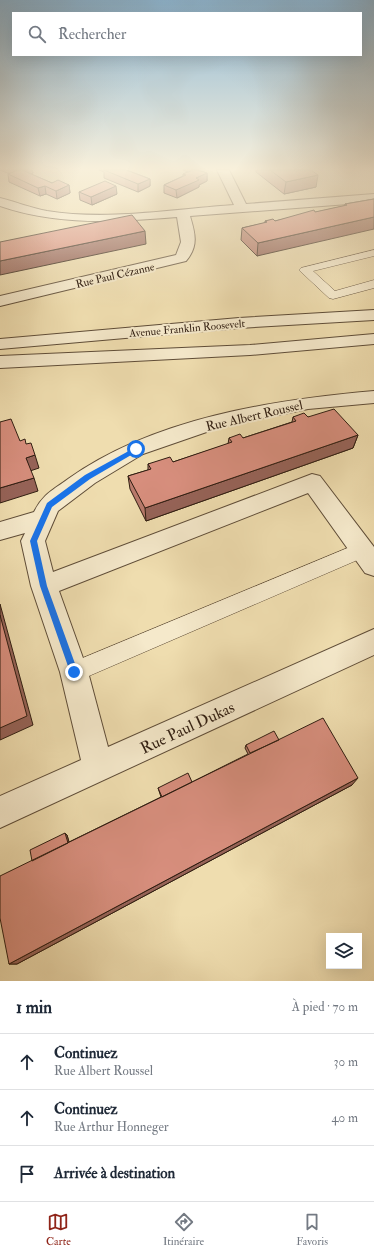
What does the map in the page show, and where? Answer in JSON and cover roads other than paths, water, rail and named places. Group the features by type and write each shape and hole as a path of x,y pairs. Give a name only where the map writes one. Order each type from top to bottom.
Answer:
{"street":[{"path":"55,216 67,218 129,216"},
{"name":"Rue Paul Cézanne","path":"0,301 181,258 187,252 190,243 183,216"},
{"name":"Avenue Franklin Roosevelt","path":"0,344 231,324 374,315"},
{"name":"Avenue Franklin Roosevelt","path":"0,362 250,350 374,339"},
{"name":"Rue Albert Roussel","path":"98,768 74,672 44,586 33,541 49,505 87,477 136,449 221,420 308,403 374,397"},
{"path":"44,586 312,482 368,558"},
{"path":"0,531 43,519"},
{"name":"Rue Paul Dukas","path":"0,812 374,642"}],"lane":[{"path":"374,252 305,270 333,295 374,284"},
{"path":"74,672 368,558"}]}
